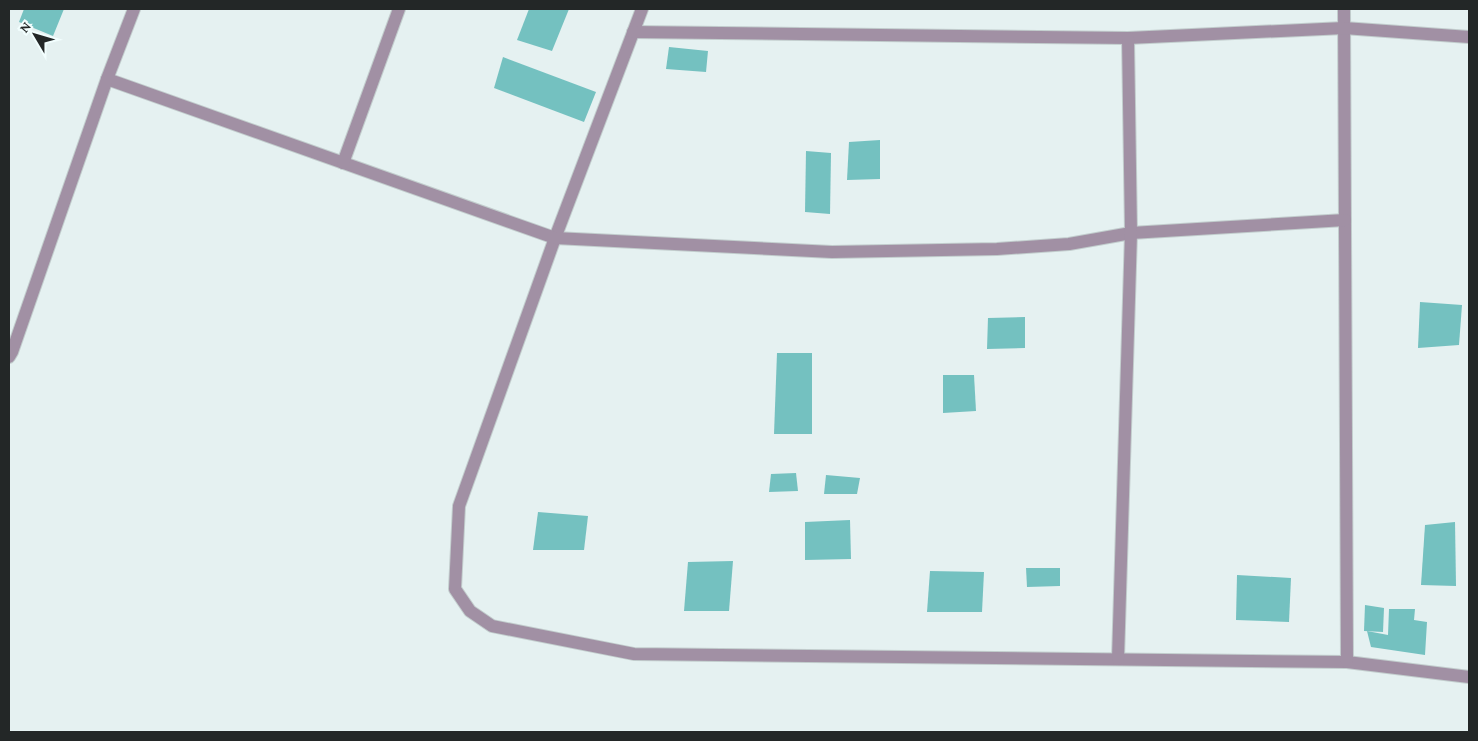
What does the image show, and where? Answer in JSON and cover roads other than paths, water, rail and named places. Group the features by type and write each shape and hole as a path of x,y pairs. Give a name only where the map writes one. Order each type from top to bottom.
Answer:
{"street":[{"path":"9,357 107,79 134,9"},
{"path":"344,163 399,9"},
{"path":"642,9 555,238 459,506 455,589 470,611 492,626 634,654 1347,662 1469,677"},
{"path":"1344,9 1347,662"},
{"path":"634,32 1128,38 1344,28 1469,37"},
{"path":"1118,659 1131,233 1128,38"},
{"path":"107,79 555,238 832,252 997,249 1060,245 1131,233 1345,220"}]}
